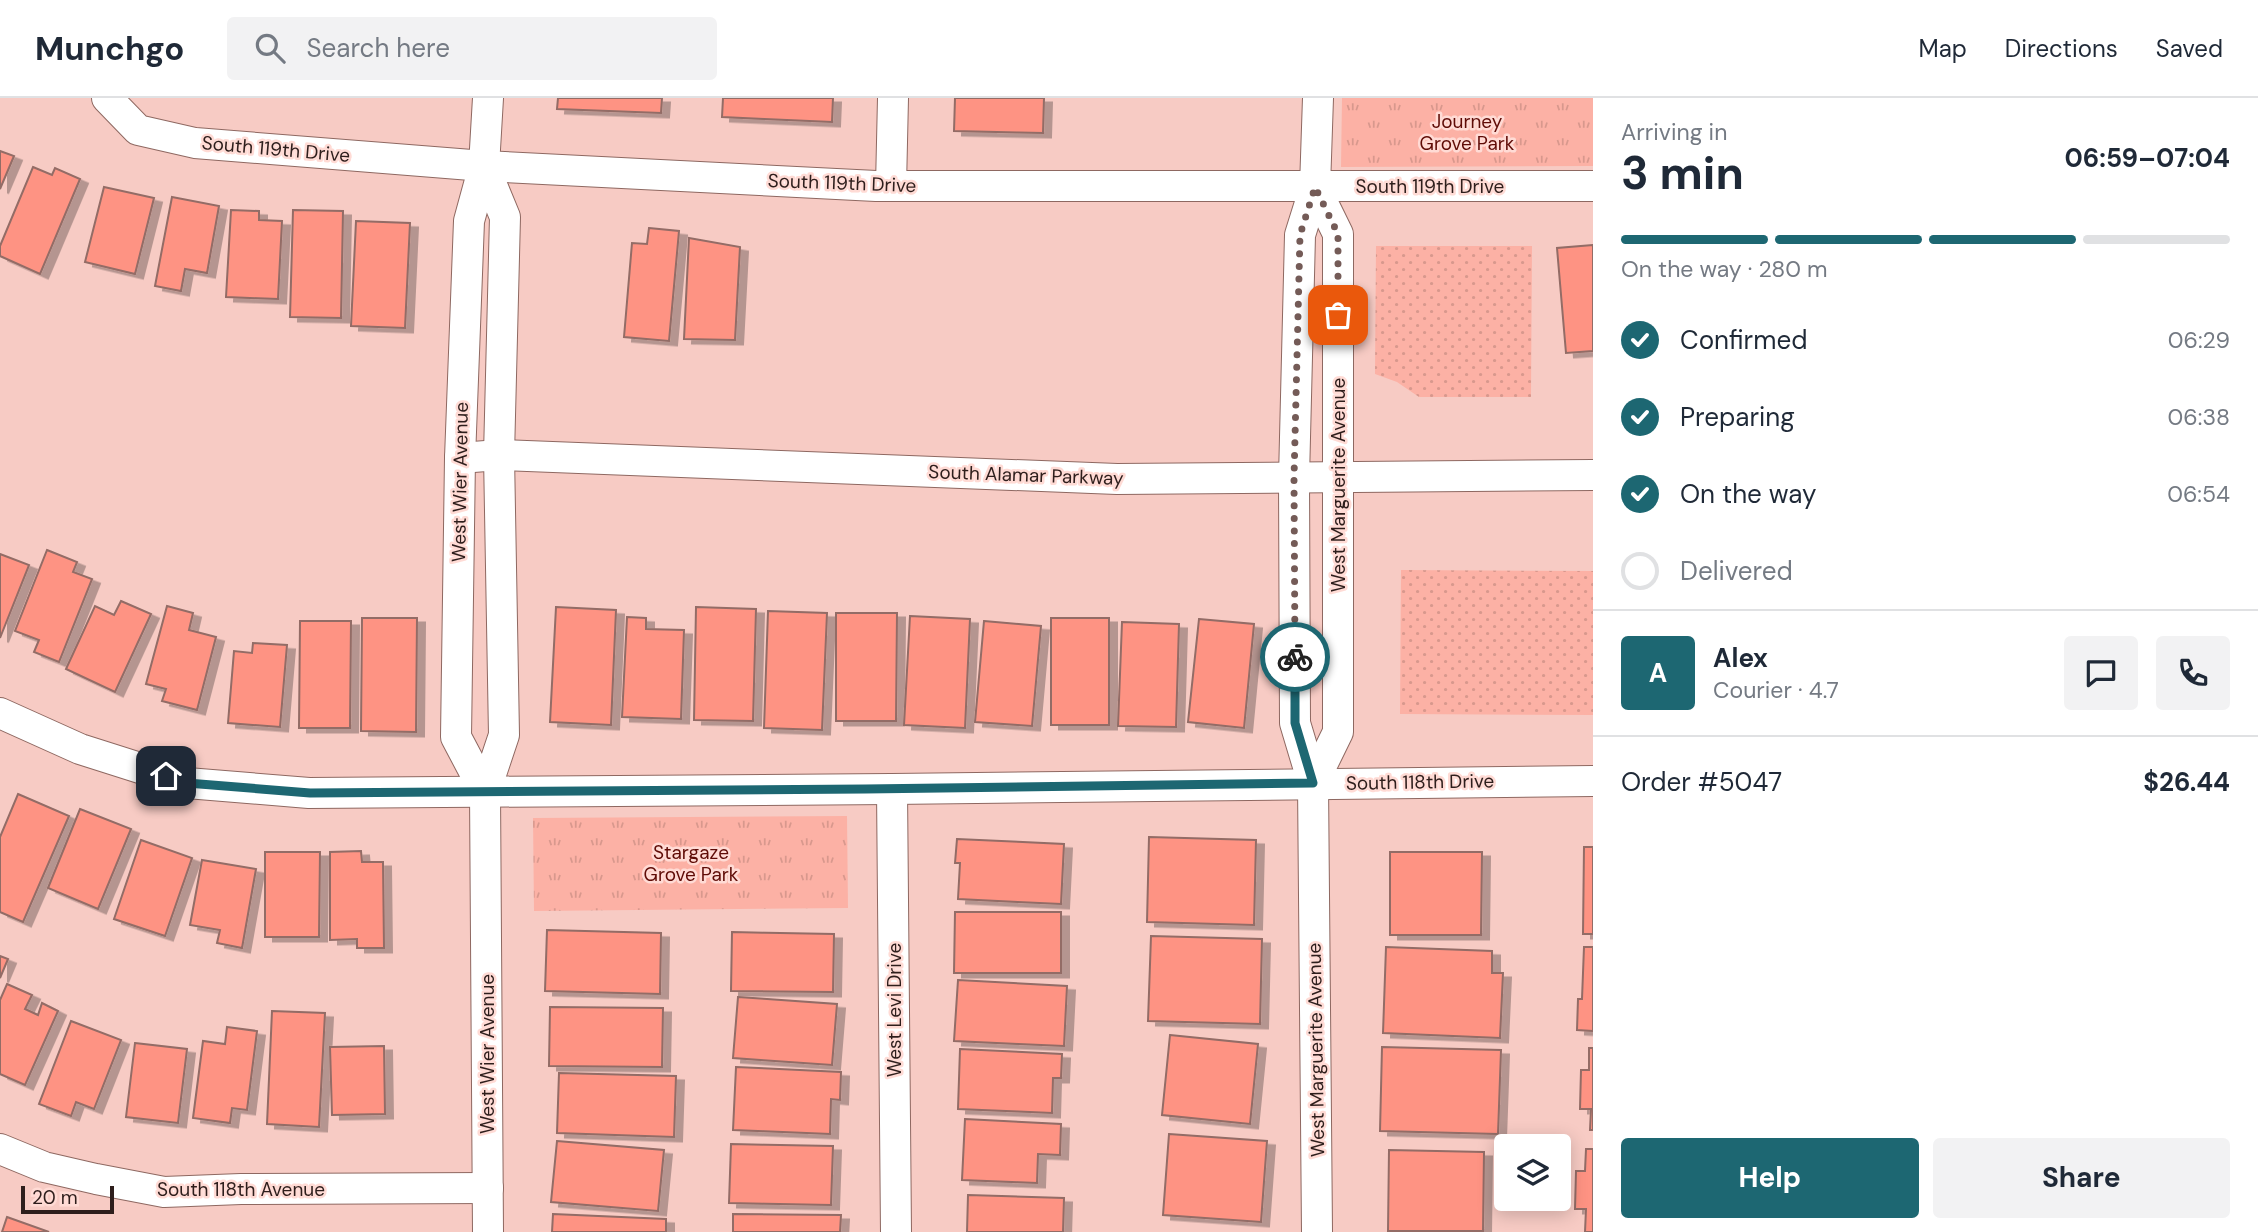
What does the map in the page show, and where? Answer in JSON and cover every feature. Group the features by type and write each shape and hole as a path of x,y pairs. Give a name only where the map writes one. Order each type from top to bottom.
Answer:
{"street":[{"name":"South 119th Drive","path":"107,98 138,130 195,143 484,166 891,186 1593,186"},
{"name":"West Wier Avenue","path":"485,792 456,737 460,458 469,221 484,166 488,98"},
{"path":"891,186 893,98"},
{"name":"West Marguerite Avenue","path":"1317,1232 1313,783 1295,723 1294,478 1300,235 1315,187 1318,98"},
{"name":"West Wier Avenue","path":"484,166 505,217 499,455 503,735 485,792 488,1232"},
{"name":"West Marguerite Avenue","path":"1313,783 1338,732 1338,234 1315,187"},
{"name":"South Alamar Parkway","path":"460,458 499,455 1117,479 1593,475"},
{"name":"South 118th Drive","path":"0,713 80,749 187,783 310,793 1593,781"},
{"name":"West Levi Drive","path":"892,789 896,1232"},
{"name":"South 118th Avenue","path":"0,1149 44,1167 164,1192 488,1188"}],"green space":[{"name":"Journey Grove Park","path":"1342,98 1593,98 1593,166 1341,167"},
{"path":"1376,246 1532,246 1531,397 1419,397 1397,382 1375,374"},
{"path":"1401,570 1593,571 1593,715 1400,714"},
{"name":"Stargaze Grove Park","path":"847,816 848,908 534,911 533,818"}],"building":[{"path":"558,98 662,98 661,113 557,109"},
{"path":"723,98 833,98 832,122 722,117"},
{"path":"955,98 1044,98 1043,133 954,131"},
{"path":"0,151 14,156 0,189"},
{"path":"33,167 52,175 55,168 80,179 40,274 0,256 0,246"},
{"path":"104,187 154,198 135,274 85,262"},
{"path":"172,197 219,206 207,273 185,269 181,291 155,286"},
{"path":"231,210 259,211 259,220 282,221 278,299 226,297"},
{"path":"293,210 343,211 341,318 290,317"},
{"path":"356,221 410,223 405,328 351,326"},
{"path":"649,228 679,231 669,341 624,337 632,243 647,244"},
{"path":"689,238 740,247 735,340 684,339"},
{"path":"1593,245 1593,351 1566,353 1557,248"},
{"path":"47,550 77,562 73,572 92,579 59,662 34,652 39,640 15,631"},
{"path":"0,554 29,565 0,638"},
{"path":"121,601 151,614 115,692 66,669 95,606 114,615"},
{"path":"167,606 193,613 189,630 216,637 197,710 162,701 166,689 146,684"},
{"path":"556,607 616,610 611,725 550,722"},
{"path":"696,607 756,609 753,721 694,720"},
{"path":"768,611 827,613 822,730 764,728"},
{"path":"836,613 897,613 896,721 836,721"},
{"path":"910,616 970,619 965,728 904,725"},
{"path":"627,617 646,618 646,629 684,630 681,719 622,717"},
{"path":"362,618 417,618 416,732 361,731"},
{"path":"1051,618 1109,618 1109,725 1051,725"},
{"path":"1199,619 1254,624 1244,728 1188,722"},
{"path":"300,621 351,621 350,728 299,728"},
{"path":"984,621 1041,626 1032,726 975,722"},
{"path":"1122,622 1179,624 1176,727 1118,726"},
{"path":"253,643 287,645 280,727 228,723 234,651 252,653"},
{"path":"18,794 69,816 23,922 0,912 0,837"},
{"path":"80,809 131,829 98,909 48,888"},
{"path":"1149,837 1256,840 1254,925 1147,922"},
{"path":"957,839 1064,844 1061,904 958,899 960,863 955,863"},
{"path":"141,840 192,858 165,936 114,919"},
{"path":"1584,847 1593,847 1593,934 1583,934"},
{"path":"361,851 362,862 383,862 384,948 357,948 357,939 330,940 330,852"},
{"path":"265,852 320,852 319,937 265,937"},
{"path":"1390,852 1482,852 1481,935 1390,935"},
{"path":"202,860 256,869 242,948 217,943 220,930 190,925"},
{"path":"955,912 1061,912 1061,973 954,973"},
{"path":"547,930 661,933 660,994 545,991"},
{"path":"732,932 834,934 833,992 731,991"},
{"path":"1151,936 1262,939 1260,1024 1148,1021"},
{"path":"1386,947 1492,951 1492,973 1503,973 1500,1038 1383,1033"},
{"path":"1584,947 1593,947 1593,1031 1577,1030 1578,999 1582,999"},
{"path":"0,956 8,959 0,978"},
{"path":"958,980 1067,986 1064,1046 954,1041"},
{"path":"7,984 32,995 25,1009 38,1015 42,1003 58,1011 25,1085 0,1074 0,1000"},
{"path":"738,997 837,1004 832,1065 733,1058"},
{"path":"550,1007 663,1008 662,1067 549,1066"},
{"path":"272,1011 325,1013 319,1127 267,1124"},
{"path":"71,1021 121,1040 94,1109 76,1102 71,1116 39,1104"},
{"path":"227,1027 257,1031 247,1110 232,1108 230,1123 193,1118 203,1041 225,1044"},
{"path":"1170,1035 1258,1044 1250,1124 1162,1115"},
{"path":"135,1043 187,1049 178,1123 126,1117"},
{"path":"384,1046 385,1114 332,1115 330,1047"},
{"path":"1382,1047 1501,1050 1498,1134 1380,1131"},
{"path":"1589,1048 1593,1048 1593,1130 1590,1130 1591,1109 1580,1109 1581,1070 1589,1070"},
{"path":"960,1049 1062,1054 1061,1078 1053,1078 1052,1113 958,1109"},
{"path":"736,1067 841,1072 840,1100 831,1099 830,1134 733,1130"},
{"path":"559,1073 676,1076 674,1137 557,1133"},
{"path":"965,1119 1061,1124 1060,1155 1038,1154 1037,1183 962,1180"},
{"path":"1169,1134 1267,1141 1261,1222 1163,1215"},
{"path":"557,1141 664,1150 658,1211 551,1202"},
{"path":"731,1144 833,1146 831,1205 729,1203"},
{"path":"1586,1149 1593,1149 1593,1232 1585,1232 1586,1209 1575,1209 1576,1171 1585,1171"},
{"path":"1389,1150 1484,1152 1483,1231 1388,1231"},
{"path":"968,1195 1064,1198 1063,1232 967,1232"},
{"path":"553,1214 666,1219 666,1232 552,1232"},
{"path":"733,1214 841,1215 840,1232 733,1232"},
{"path":"7,1217 49,1232 2,1232"}],"way so far":[{"path":"1295,657 1294,478 1300,235 1315,187 1338,234 1338,315"}],"route":[{"path":"166,776 187,783 310,793 1313,783 1295,723 1295,657"}]}
